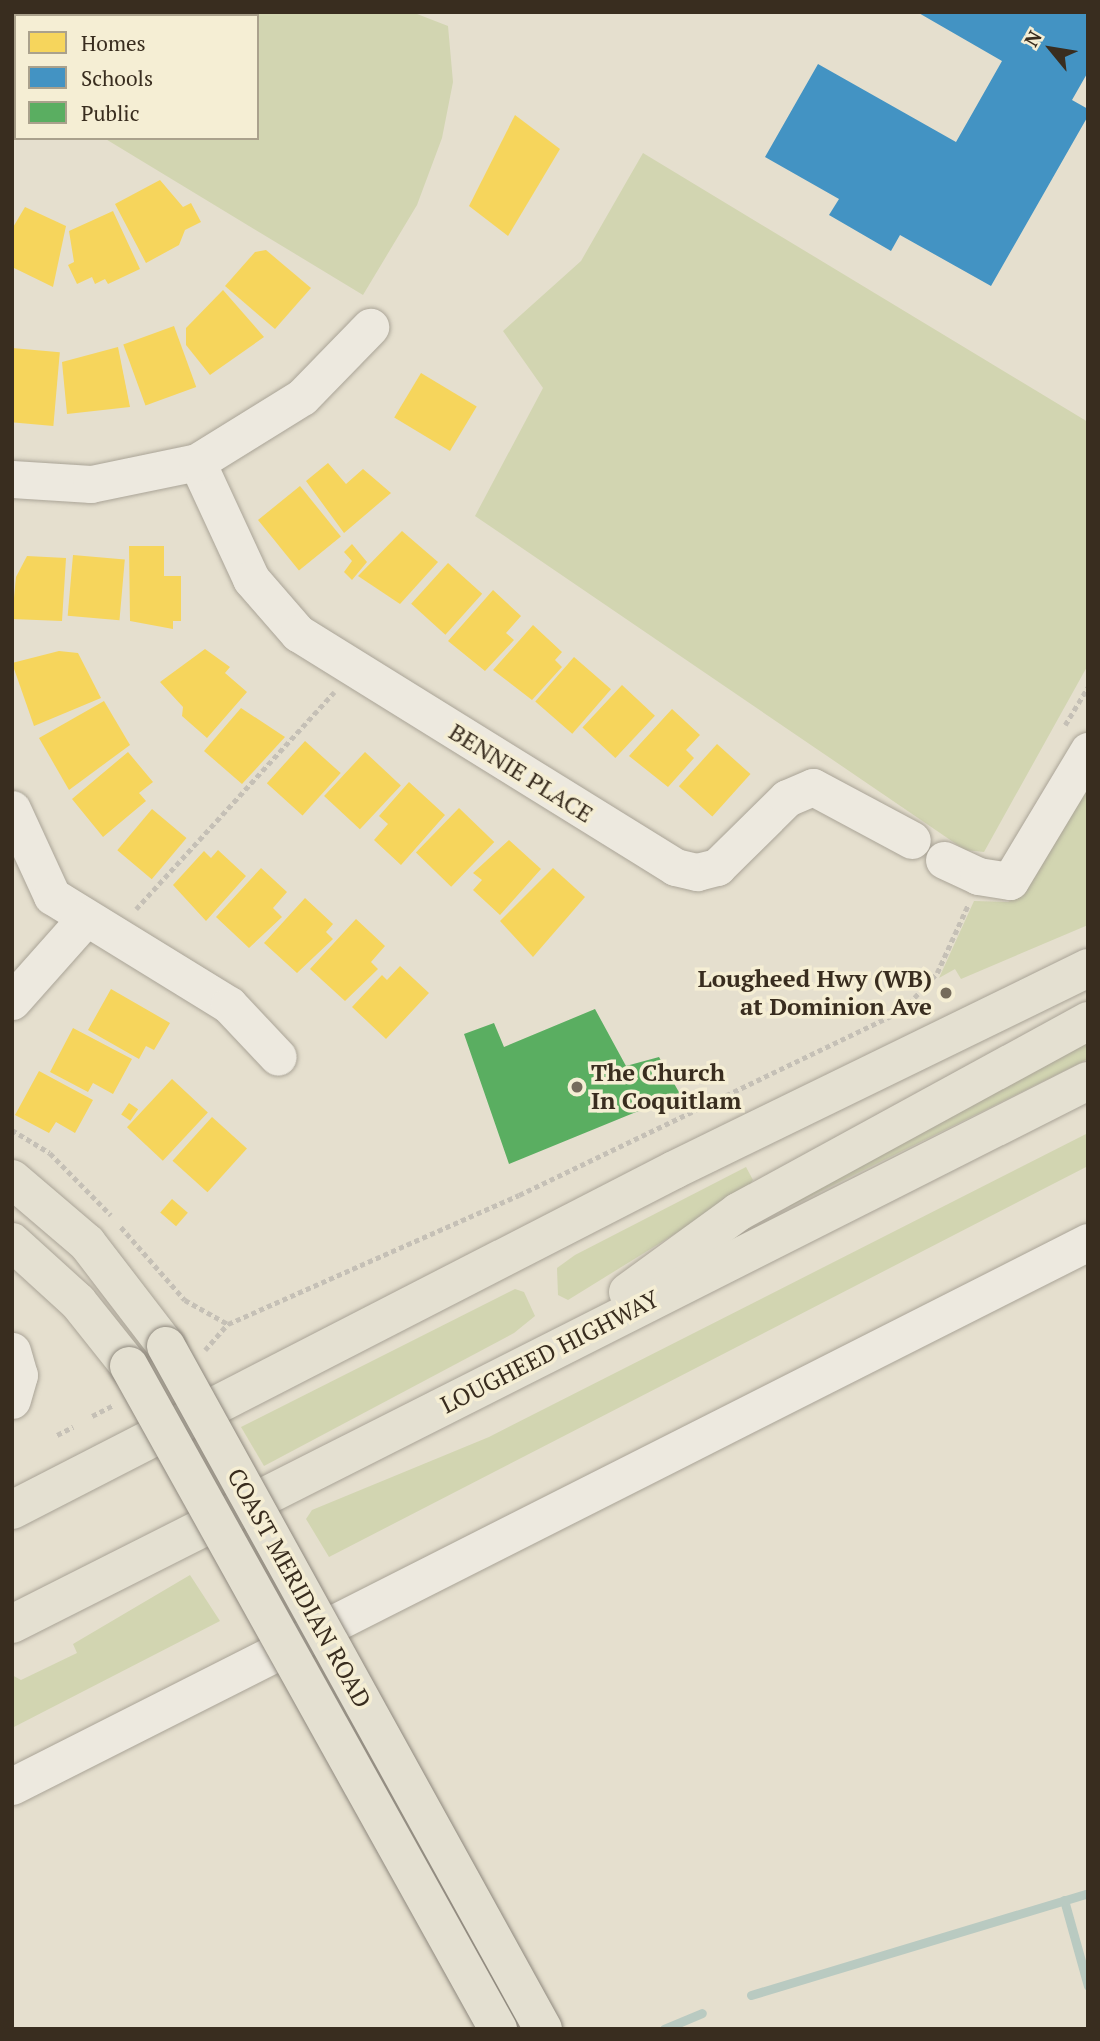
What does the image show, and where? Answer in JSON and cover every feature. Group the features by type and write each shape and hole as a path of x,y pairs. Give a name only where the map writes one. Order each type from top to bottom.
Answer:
{"main road":[{"path":"17,1510 662,1176 1088,968"},
{"path":"530,1363 738,1212 1088,1021"},
{"name":"LOUGHEED HIGHWAY","path":"12,1624 1088,1081"},
{"name":"COAST MERIDIAN ROAD","path":"12,1179 87,1243 182,1352 543,2029"},
{"name":"COAST MERIDIAN ROAD","path":"12,1242 78,1302 129,1366 498,2029"}],"street":[{"path":"12,479 91,484 197,462 302,397 370,327"},
{"name":"BENNIE PLACE","path":"197,462 251,579 298,633 339,661 687,872 726,861 787,798 813,787 912,840"},
{"path":"944,860 994,879 1088,751"},
{"path":"12,809 52,896 98,928 229,1005 278,1057"},
{"path":"12,1000 98,928"},
{"path":"12,1786 1088,1242"},
{"path":"12,1351 19,1375 12,1400"}],"path":[{"path":"98,928 333,700 339,661"},
{"path":"182,1352 228,1324 519,1195 903,1010 937,973 994,879"},
{"path":"92,1416 117,1403"},
{"path":"57,1435 73,1427"}],"green space":[{"path":"12,12 412,12 448,26 453,82 442,138 417,205 363,295 107,140 259,140 259,14 14,14 14,48"},
{"path":"643,153 1088,422 1088,665 984,852 965,850 475,516 543,388 503,331 581,261"},
{"path":"1088,781 1088,925 961,979 955,969 939,978 974,901 1008,902 1019,895"},
{"path":"1088,1039 1088,1059 789,1207 792,1200"},
{"path":"1088,1133 1088,1166 329,1557 306,1519 312,1510 489,1437"},
{"path":"746,1167 753,1180 746,1190 568,1300 558,1295 557,1268 575,1255"},
{"path":"515,1289 524,1292 535,1316 514,1333 264,1466 241,1427"},
{"path":"190,1575 220,1621 12,1728 12,1675 21,1680 77,1653 73,1644"}],"building: Homes":[{"path":"515,115 560,149 508,236 469,206"},
{"path":"160,180 183,207 191,203 201,222 185,230 179,245 146,263 115,204"},
{"path":"25,207 66,226 53,287 12,267 12,229"},
{"path":"113,211 140,269 108,284 105,279 95,284 92,277 77,284 68,265 74,262 69,231"},
{"path":"266,250 311,288 275,329 225,286 255,252"},
{"path":"223,290 264,337 210,375 186,345 186,328"},
{"path":"174,326 196,387 145,406 123,344"},
{"path":"118,347 130,407 67,414 62,362"},
{"path":"12,348 60,352 53,426 12,422"},
{"path":"421,373 477,406 450,451 394,418"},
{"path":"328,463 346,484 363,469 391,493 344,533 306,481"},
{"path":"300,486 341,537 299,570 258,520"},
{"path":"402,531 438,562 400,604 358,576"},
{"path":"352,544 367,562 352,580 344,572 352,561 344,552"},
{"path":"129,546 164,546 164,576 181,576 181,621 173,621 173,629 130,621"},
{"path":"73,555 125,560 119,620 68,616"},
{"path":"27,556 66,558 62,621 12,619 16,577"},
{"path":"448,563 482,594 445,635 411,604"},
{"path":"493,590 521,616 506,633 514,640 485,671 448,641"},
{"path":"533,625 562,652 555,660 562,667 532,700 493,670"},
{"path":"205,649 230,667 225,673 247,692 207,738 182,716 183,707 160,682"},
{"path":"59,651 78,653 101,698 34,726 12,663"},
{"path":"574,657 611,689 572,734 535,702"},
{"path":"622,685 655,716 615,758 582,727"},
{"path":"104,701 130,745 69,790 39,738"},
{"path":"241,708 285,737 242,784 204,751"},
{"path":"672,709 700,735 686,750 694,758 668,787 629,756"},
{"path":"305,741 341,773 303,815 267,783"},
{"path":"717,744 750,774 712,816 679,786"},
{"path":"128,752 153,782 139,793 146,801 103,837 72,799"},
{"path":"365,752 401,785 360,829 324,796"},
{"path":"409,782 445,815 401,865 374,840 388,824 379,816"},
{"path":"459,808 494,842 451,887 416,853"},
{"path":"152,809 186,838 152,879 117,850"},
{"path":"509,840 541,869 500,915 473,890 482,880 473,873"},
{"path":"218,850 246,876 206,921 173,885 204,851 211,858"},
{"path":"261,868 287,892 273,908 282,917 249,948 216,917"},
{"path":"553,868 585,897 533,957 500,921"},
{"path":"305,898 333,924 326,932 333,939 297,973 264,943"},
{"path":"356,919 385,946 371,962 378,969 345,1001 310,969"},
{"path":"400,966 429,993 386,1039 352,1007 382,975 387,980"},
{"path":"111,989 170,1023 154,1050 146,1046 139,1059 88,1030"},
{"path":"73,1028 132,1059 113,1094 93,1083 88,1092 50,1072"},
{"path":"39,1071 93,1100 75,1133 56,1122 49,1133 15,1115"},
{"path":"172,1079 208,1112 163,1161 127,1127"},
{"path":"129,1103 138,1109 130,1121 121,1115"},
{"path":"212,1117 247,1148 207,1192 173,1161"},
{"path":"172,1199 188,1213 176,1226 160,1213"}],"building: Schools":[{"path":"917,12 1088,12 1088,72 1072,100 1088,109 1088,116 991,286 900,235 891,251 829,215 839,199 765,157 818,64 956,142 1002,61"}],"building: Public":[{"name":"The Church In Coquitlam","path":"595,1009 626,1066 659,1057 680,1094 509,1164 464,1034 494,1023 504,1047"}],"waterway":[{"path":"751,1995 1088,1893"},
{"path":"1064,1900 1088,1986"},
{"path":"664,2029 702,2013"}],"place":[{"name":"Lougheed Hwy (WB) at Dominion Ave","path":"946,993"},
{"name":"The Church In Coquitlam","path":"577,1087"}]}
